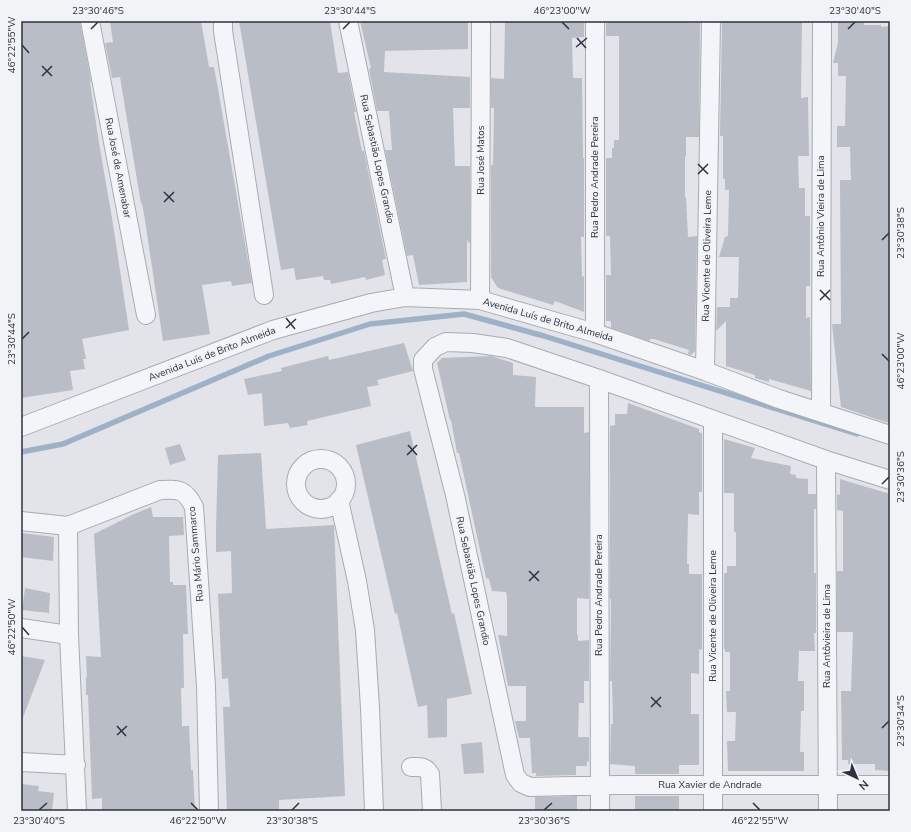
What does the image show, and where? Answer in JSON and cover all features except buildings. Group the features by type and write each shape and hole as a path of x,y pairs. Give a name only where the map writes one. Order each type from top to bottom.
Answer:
{"street":[{"name":"Rua José de Amenabar","path":"90,21 146,315"},
{"path":"223,21 223,31 264,295"},
{"name":"Rua Sebastião Lopes Grandio","path":"348,21 405,296"},
{"name":"Rua José Matos","path":"480,300 481,21"},
{"name":"Rua Pedro Andrade Pereira","path":"595,21 595,333"},
{"name":"Rua Vicente de Oliveira Leme","path":"705,371 711,21"},
{"name":"Rua Antônio Vieira de Lima","path":"821,412 822,21"},
{"name":"Avenida Luís de Brito Almeida","path":"21,427 273,330 371,303 405,296 480,300 595,333 705,371 779,399 890,435"},
{"name":"Rua Sebastião Lopes Grandio","path":"530,787 521,783 515,775 455,495 422,369 423,360 435,347 446,342 473,343 507,348 598,379"},
{"path":"598,379 713,421 826,460 890,480"},
{"name":"Rua Pedro Andrade Pereira","path":"598,379 600,811"},
{"name":"Rua Vicente de Oliveira Leme","path":"713,421 713,811"},
{"name":"Rua Antôvieira de Lima","path":"826,460 828,811"},
{"name":"Rua Mário Sammarco","path":"68,526 160,490 175,489 184,492 190,498 194,507 206,686 209,811"},
{"path":"339,500 357,581 365,630 374,811"},
{"path":"21,521 68,526 69,635 77,811"},
{"path":"21,628 69,635"},
{"path":"21,762 76,765"},
{"path":"411,768 422,767 427,769 430,774 432,811"},
{"name":"Rua Xavier de Andrade","path":"530,787 890,785"}],"waterway":[{"path":"21,452 63,444 269,356 370,324 464,314 544,336 857,434"}]}
